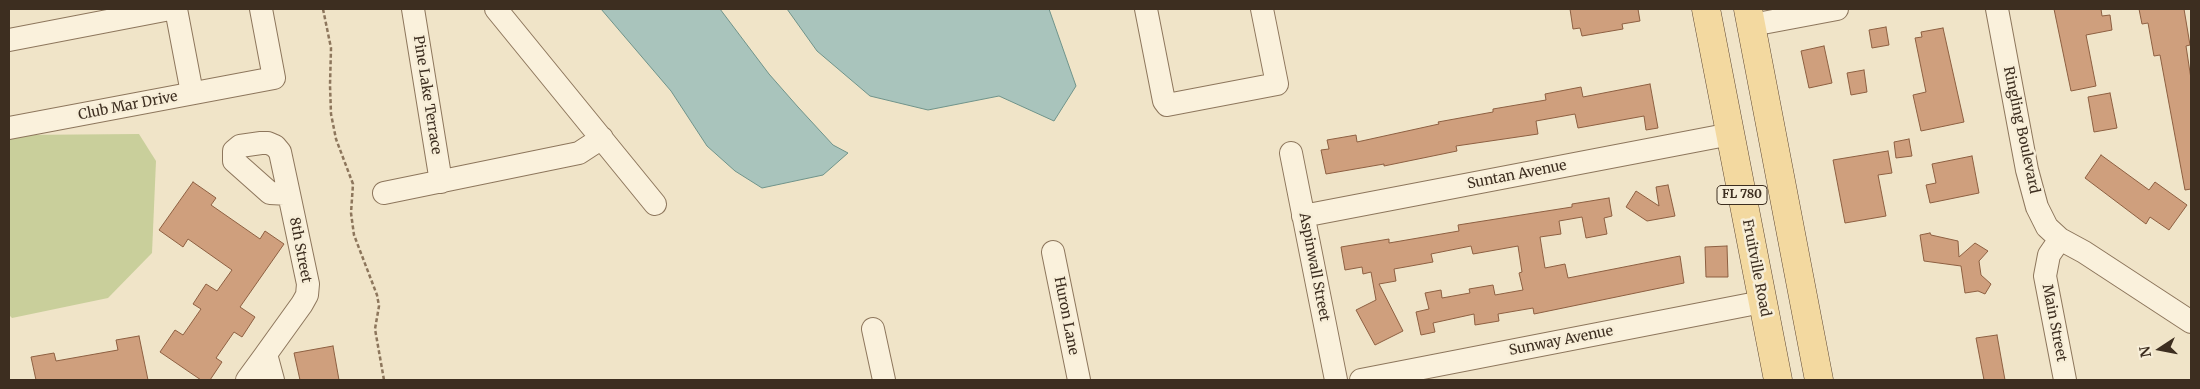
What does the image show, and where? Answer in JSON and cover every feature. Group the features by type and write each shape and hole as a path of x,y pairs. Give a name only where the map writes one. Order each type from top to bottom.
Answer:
{"main road":[{"name":"Fruitville Road","path":"1706,9 1778,380"},
{"name":"FL 780","path":"1750,17 1819,380"}],"street":[{"path":"9,40 170,9"},
{"name":"Club Mar Drive","path":"9,128 192,93 176,9"},
{"path":"192,93 274,78 261,9"},
{"name":"Pine Lake Terrace","path":"414,9 441,182"},
{"path":"496,9 655,204"},
{"path":"1146,9 1166,104 1276,84 1262,9"},
{"path":"1750,17 1836,9"},
{"name":"Ringling Boulevard","path":"1997,9 2027,170 2037,207 2047,227 2060,238 2191,322"},
{"name":"Suntan Avenue","path":"1303,216 1731,134"},
{"path":"384,193 579,153 602,138"},
{"name":"Aspinwall Street","path":"1291,153 1336,380"},
{"name":"8th Street","path":"247,380 307,295 308,284 289,194"},
{"name":"Main Street","path":"2060,238 2049,255 2045,276 2065,380"},
{"name":"Huron Lane","path":"1054,252 1079,380"},
{"name":"Sunway Avenue","path":"1361,380 1762,302"},
{"path":"873,329 884,380"},
{"path":"266,354 273,380"}],"path":[{"path":"322,9 331,48 330,102 332,119 336,139 353,184 351,213 354,235 377,295 379,306 375,329 384,380"}],"green space":[{"path":"139,134 156,161 152,253 108,298 12,318 9,315 9,138 16,135"}],"water":[{"path":"601,9 720,9 769,74 798,107 833,145 848,153 823,175 762,188 735,171 707,146 671,91"},
{"path":"787,9 1049,9 1076,86 1054,121 999,96 928,110 870,96 817,51"}],"building":[{"path":"1570,9 1638,9 1640,21 1622,24 1623,29 1582,36 1580,28 1573,29"},
{"path":"2054,9 2101,9 2102,16 2110,15 2112,30 2086,35 2096,86 2071,91"},
{"path":"2139,9 2184,9 2190,45 2186,46 2191,79 2191,189 2185,190 2160,55 2154,56 2148,23 2142,24"},
{"path":"1886,27 1889,45 1872,48 1869,30"},
{"path":"1943,28 1964,122 1921,131 1913,95 1926,92 1915,38 1922,37 1921,32"},
{"path":"1824,46 1832,83 1809,88 1801,51"},
{"path":"1864,70 1867,92 1851,95 1847,73"},
{"path":"1650,84 1658,128 1646,130 1644,116 1578,128 1575,114 1536,121 1538,134 1456,146 1457,151 1384,166 1384,164 1326,174 1321,150 1329,149 1327,140 1356,135 1357,142 1439,124 1438,122 1493,112 1493,109 1546,100 1545,94 1581,87 1583,97"},
{"path":"2110,93 2117,128 2094,132 2088,97"},
{"path":"1909,139 1912,156 1896,158 1894,142"},
{"path":"1888,151 1892,173 1878,175 1886,216 1845,223 1833,160"},
{"path":"2101,155 2149,190 2155,182 2187,205 2169,230 2150,217 2146,224 2085,178"},
{"path":"1972,156 1979,193 1930,203 1926,185 1936,183 1932,164"},
{"path":"193,182 216,198 211,205 260,239 265,231 284,244 240,307 255,317 242,337 234,332 216,358 222,362 210,380 201,380 160,352 175,330 183,335 201,309 193,304 206,284 217,291 232,270 188,239 183,247 159,230"},
{"path":"1668,185 1675,216 1647,221 1626,207 1636,191 1659,206 1656,187"},
{"path":"1609,198 1612,216 1604,218 1607,234 1586,238 1582,217 1559,221 1561,234 1540,237 1545,268 1565,264 1568,278 1680,256 1684,283 1534,314 1533,308 1498,314 1499,321 1475,325 1474,314 1433,323 1435,332 1421,335 1416,312 1429,309 1425,293 1441,290 1442,298 1470,293 1469,289 1493,285 1495,295 1523,290 1519,273 1522,272 1518,246 1473,254 1471,246 1431,254 1433,262 1394,269 1396,281 1379,284 1403,331 1375,345 1356,310 1376,300 1371,272 1363,274 1362,267 1345,270 1341,247 1389,239 1389,243 1459,231 1458,225 1572,207 1572,204"},
{"path":"1930,233 1931,235 1958,241 1959,257 1975,243 1988,251 1979,261 1981,275 1991,284 1985,294 1978,291 1965,293 1961,266 1924,261 1920,235"},
{"path":"1727,246 1728,277 1706,277 1705,247"},
{"path":"1997,335 2005,380 1984,380 1976,338"},
{"path":"139,336 148,380 36,380 31,357 54,353 56,361 118,350 116,340"},
{"path":"333,346 339,380 300,380 294,353"}]}
